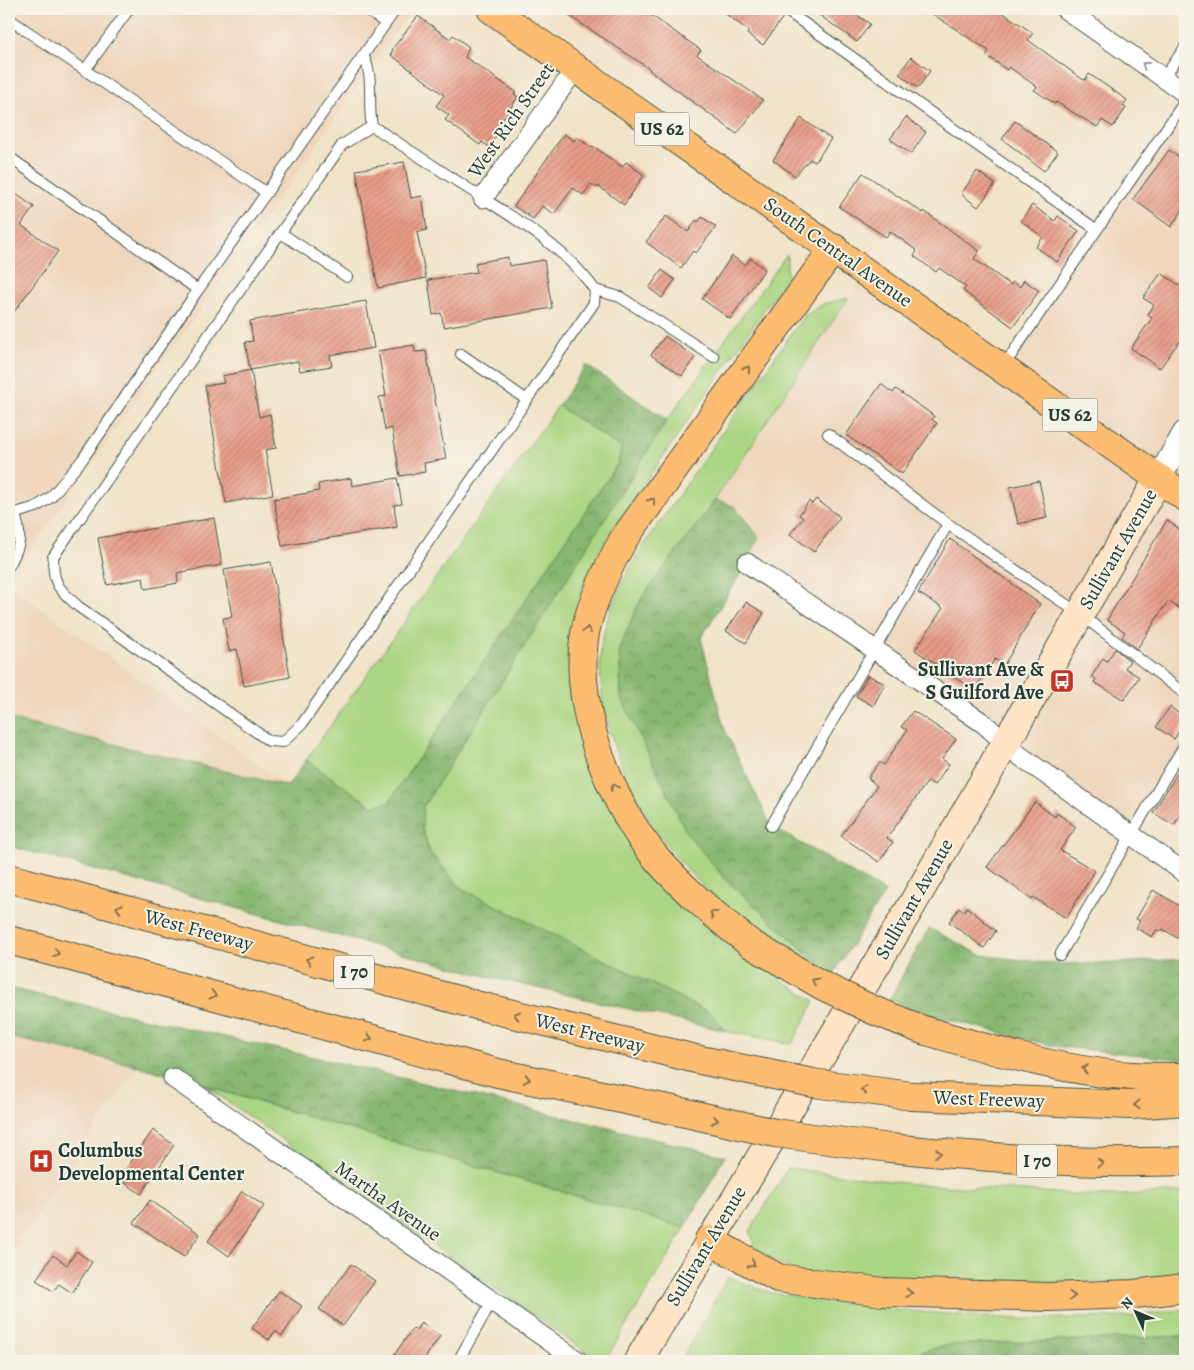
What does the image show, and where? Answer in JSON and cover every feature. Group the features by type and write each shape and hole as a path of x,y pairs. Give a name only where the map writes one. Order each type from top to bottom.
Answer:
{"main road":[{"name":"South Central Avenue","path":"491,9 834,248 1185,497"},
{"path":"834,248 623,540 602,579 588,622 583,666 586,710 598,752 634,828 658,860 702,906 752,944 824,986 872,1010 923,1030 991,1050 1065,1067 1131,1076 1185,1077"},
{"name":"Sullivant Avenue","path":"638,1361 899,926 1159,478"},
{"name":"West Freeway","path":"9,878 476,1005 700,1060 812,1084 912,1096 1131,1105 1185,1101"},
{"name":"I 70","path":"9,940 498,1073 775,1132 890,1148 1007,1160 1130,1163 1185,1161"},
{"path":"709,1240 778,1278 883,1292 1049,1297 1134,1294 1185,1288"}],"street":[{"path":"1065,9 1185,93"},
{"name":"West Rich Street","path":"483,198 576,68"},
{"name":"Sullivant Avenue","path":"1159,478 1185,433"},
{"path":"747,563 983,723 1020,756 1185,872"},
{"name":"Martha Avenue","path":"173,1078 578,1361"}],"lane":[{"path":"85,70 129,9"},
{"path":"365,9 386,23"},
{"path":"9,566 19,547 20,532 12,515 36,507 51,497 82,460 198,290 396,9"},
{"path":"784,9 1097,230"},
{"path":"9,18 267,193"},
{"path":"1164,78 1185,47"},
{"path":"364,56 370,68 370,114 372,126 483,198 562,254 584,274 595,290 594,303 302,724 283,742 268,741 79,607 58,589 53,573 53,558 342,145 372,126"},
{"path":"1003,368 1185,101"},
{"path":"9,157 198,290"},
{"path":"281,233 347,277"},
{"path":"595,290 620,297 714,357"},
{"path":"461,354 526,400"},
{"path":"828,434 948,524 1080,614 1185,694"},
{"path":"771,826 948,524"},
{"path":"1060,955 1185,744"},
{"path":"458,1361 492,1301"}],"shaded area":[{"path":"9,9 412,9 9,581"},
{"path":"1185,47 1185,93 1164,78"},
{"path":"1185,101 1185,744 1131,834 747,563 734,506 715,500 867,272 1003,368"},
{"path":"9,585 288,786 9,719"},
{"name":"Columbus Developmental Center","path":"9,1037 138,1066 9,1256"}],"green space":[{"path":"787,254 787,277 606,539 583,585 570,641 571,690 637,853 673,896 711,932 754,963 815,1001 792,1044 725,1031 712,1014 461,888 430,852 422,828 423,807 667,420"},
{"path":"848,298 715,500 641,599 619,648 621,697 724,878 832,976 781,946 733,913 704,887 661,837 642,808 614,746 605,713 601,680 601,647 610,611 637,555 803,317 823,304"},
{"path":"586,365 667,420 423,807 422,828 429,852 461,888 712,1014 725,1031 489,977 9,846 9,719 288,786 306,760 372,806 389,802 618,463 621,448 558,406"},
{"path":"558,406 622,448 618,463 389,802 372,806 306,760"},
{"path":"715,500 734,506 759,537 747,563 701,638 724,728 771,826 885,892 832,976 724,878 686,832 621,697 619,648 641,599"},
{"path":"929,928 981,955 1056,964 1185,959 1185,1060 1053,1046 938,1017 889,1000"},
{"path":"9,988 340,1063 725,1156 685,1228 138,1066 9,1037"},
{"path":"207,1087 685,1228 605,1361 599,1361"},
{"path":"788,1168 913,1184 1105,1196 1185,1192 1185,1273 1120,1282 996,1283 828,1277 798,1273 750,1247 754,1243 750,1231"},
{"path":"728,1277 769,1292 816,1300 895,1310 1015,1319 1131,1317 1185,1309 1185,1336 950,1345 880,1361 681,1361"},
{"path":"1185,1336 1185,1361 880,1361 950,1345"}],"building":[{"path":"559,9 642,9 701,50 697,55 763,100 737,134 650,69"},
{"path":"719,9 777,9 783,17 763,45 747,34 749,31"},
{"path":"811,9 848,9 870,24 857,42"},
{"path":"925,9 997,9 1033,33 1028,40 1082,79 1085,80 1089,74 1127,100 1123,106 1126,108 1113,127 1102,120 1097,127 1034,90 1037,87 1009,67 1007,70 986,55 989,51"},
{"path":"418,16 450,39 453,35 469,47 465,57 516,92 514,94 518,97 495,130 498,133 489,147 482,142 480,145 445,120 449,115 436,106 444,95 391,55 393,48"},
{"path":"911,57 930,71 918,88 899,74"},
{"path":"906,117 926,132 911,154 890,139"},
{"path":"801,118 831,139 815,162 810,159 795,176 773,160"},
{"path":"1015,121 1058,152 1044,171 1002,139"},
{"path":"564,134 574,141 577,137 592,148 593,146 622,167 626,162 644,175 624,205 598,186 597,188 591,184 583,195 573,188 554,214 542,206 533,219 514,206"},
{"path":"1169,150 1185,162 1185,206 1171,227 1133,199"},
{"path":"404,162 411,198 422,196 427,230 417,232 426,278 378,288 356,170"},
{"path":"977,171 995,184 978,207 961,194"},
{"path":"863,173 923,213 924,211 979,251 974,259 1011,285 1013,282 1020,287 1024,280 1039,291 1013,327 963,291 966,287 939,268 936,272 914,256 917,251 890,231 886,237 839,207"},
{"path":"9,189 34,207 21,225 58,251 9,319"},
{"path":"1032,205 1055,221 1058,216 1079,231 1057,262 1036,247 1043,237 1021,221"},
{"path":"666,216 688,232 696,220 698,222 702,217 716,227 696,253 693,251 681,268 646,242"},
{"path":"732,256 745,265 750,258 765,269 730,319 702,299"},
{"path":"508,257 509,266 544,260 552,308 444,327 441,313 433,315 428,280 477,272 475,263"},
{"path":"662,270 675,280 662,298 649,288"},
{"path":"1161,273 1185,289 1185,346 1179,342 1160,368 1131,348 1152,318 1147,315 1154,305 1143,298"},
{"path":"366,301 374,348 330,355 332,366 300,371 298,361 250,370 245,342 253,341 250,321"},
{"path":"665,336 695,357 682,376 651,355"},
{"path":"414,345 415,352 426,351 446,459 424,463 425,472 400,476 392,428 385,430 379,397 386,396 378,351"},
{"path":"251,370 259,417 270,414 276,448 265,450 273,494 226,503 205,386 224,383 222,376"},
{"path":"881,384 893,393 896,389 934,416 932,420 937,423 902,474 846,435"},
{"path":"351,478 352,486 397,478 402,504 394,505 397,527 282,546 274,499 319,491 318,484"},
{"path":"1039,481 1047,518 1018,524 1010,487"},
{"path":"816,499 840,517 814,552 790,534 803,518 799,515 809,501 812,504"},
{"path":"214,518 222,565 177,573 178,583 145,589 143,578 107,585 98,538"},
{"path":"1167,520 1185,533 1185,612 1168,601 1137,649 1122,637 1125,632 1107,620"},
{"path":"950,539 1040,604 1004,665 995,659 974,690 915,650 943,608 918,593"},
{"path":"271,562 290,677 244,686 237,649 229,651 223,618 232,617 224,570"},
{"path":"746,602 764,613 746,643 726,631"},
{"path":"1115,649 1130,661 1125,668 1139,677 1124,700 1094,682 1096,679 1092,676 1103,658 1107,661"},
{"path":"868,675 885,684 873,706 856,696"},
{"path":"1170,707 1185,718 1185,722 1174,739 1156,727"},
{"path":"913,711 956,739 942,759 949,764 934,785 928,781 887,838 893,842 879,862 841,836 877,786 868,778 880,762 884,765 907,730 901,727"},
{"path":"1185,760 1185,806 1174,825 1153,813"},
{"path":"1035,802 1055,817 1057,813 1076,827 1060,850 1095,871 1066,918 1033,897 1032,899 987,867"},
{"path":"1153,890 1185,909 1185,943 1163,929 1161,932 1157,929 1152,937 1136,928 1140,921 1136,919"},
{"path":"967,907 996,931 984,948 949,922 959,908 964,912"},
{"path":"153,1130 174,1145 141,1194 119,1179"},
{"path":"242,1191 264,1206 229,1256 208,1241"},
{"path":"150,1200 200,1234 184,1257 134,1223"},
{"path":"76,1251 92,1262 72,1293 59,1284 53,1291 36,1280 53,1255 67,1265"},
{"path":"351,1264 375,1281 343,1326 319,1309"},
{"path":"279,1291 302,1306 282,1336 275,1331 269,1340 252,1328"},
{"path":"421,1323 440,1336 423,1361 390,1361 413,1328 416,1330"}],"place":[{"name":"Sullivant Ave & S Guilford Ave","path":"1062,681"},
{"name":"Columbus Developmental Center","path":"41,1161"}]}
